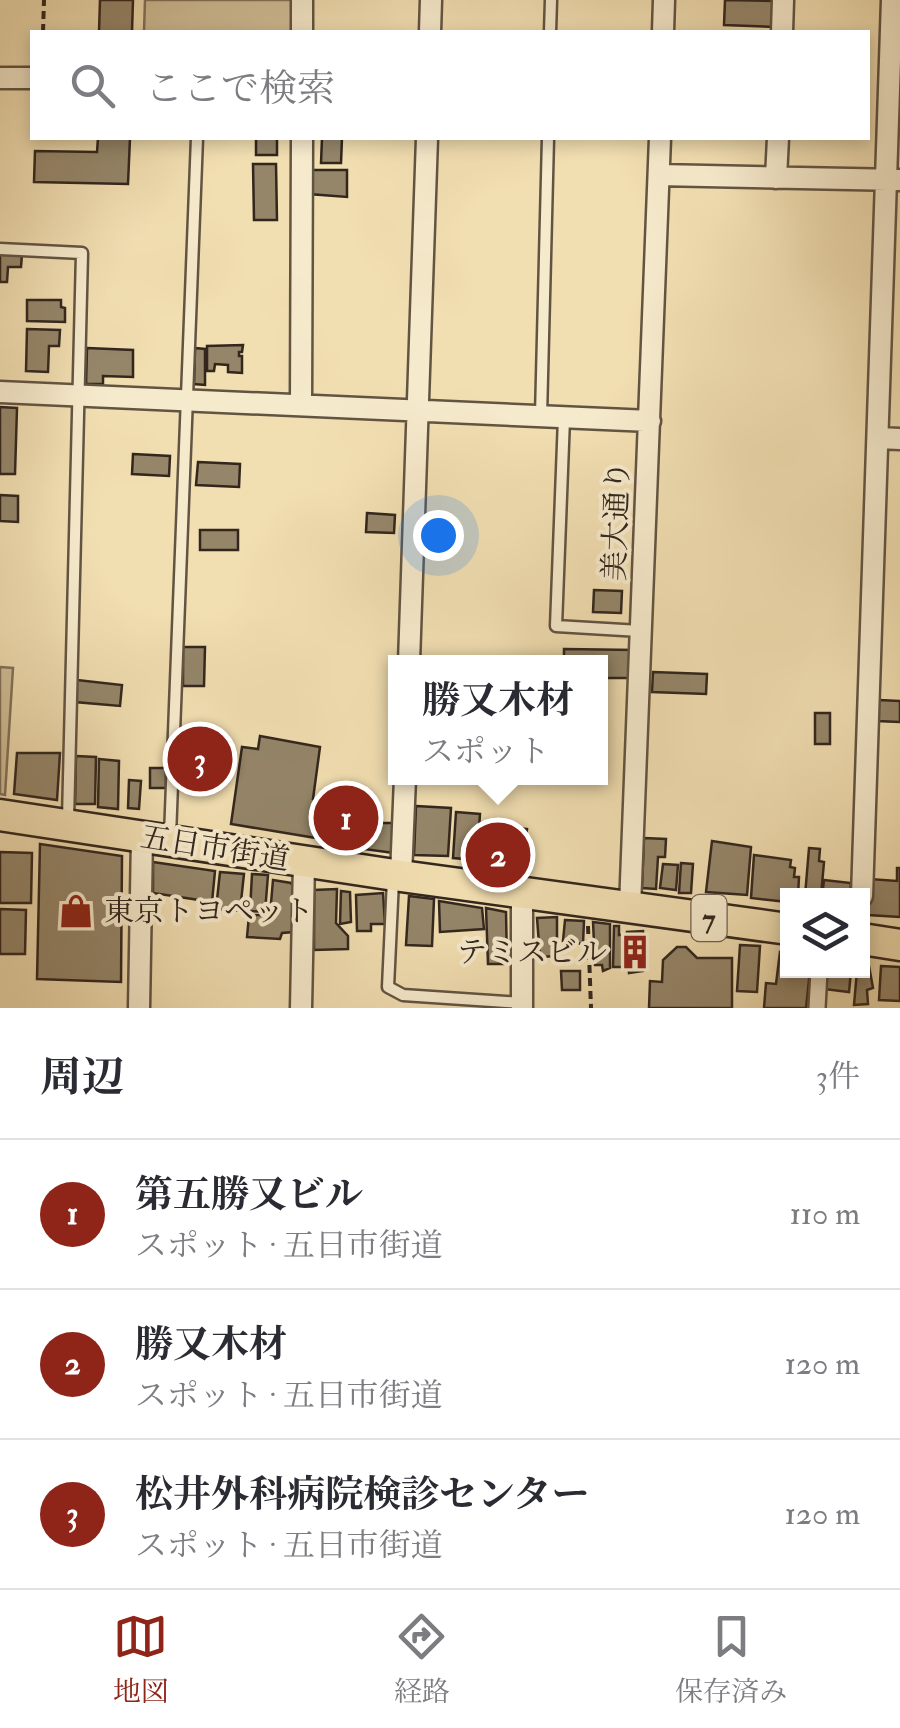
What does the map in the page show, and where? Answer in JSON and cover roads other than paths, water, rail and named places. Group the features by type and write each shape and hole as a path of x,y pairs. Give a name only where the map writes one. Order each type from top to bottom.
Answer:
{"main road":[{"name":"五日市街道","path":"0,815 780,928"},
{"path":"870,940 900,945"}],"street":[{"path":"302,0 302,30"},
{"path":"430,30 431,0"},
{"path":"663,30 664,0"},
{"path":"782,30 783,0"},
{"path":"862,888 878,438 892,180 892,0"},
{"path":"0,78 30,78"},
{"path":"301,405 302,140"},
{"path":"409,655 427,140"},
{"name":"美大通り","path":"630,907 660,140"},
{"path":"776,178 778,140"},
{"path":"660,175 892,180"},
{"path":"0,392 650,420"},
{"path":"878,438 900,439"},
{"path":"397,875 403,785"},
{"path":"139,1008 156,838"},
{"path":"301,1008 304,862"},
{"path":"522,893 522,1006"},
{"path":"816,1008 818,978"}],"lane":[{"path":"550,30 551,0"},
{"path":"156,838 189,400 197,140"},
{"path":"541,416 548,140"},
{"path":"0,249 82,253 68,825"},
{"path":"564,417 556,626 641,631"},
{"path":"397,875 388,987 403,995 522,1006"}],"place":[{"name":"松井外科病院検診センター","path":"200,759"},
{"name":"第五勝又ビル","path":"346,818"},
{"name":"勝又木材","path":"498,855"},
{"name":"東京トヨペット","path":"76,911"},
{"name":"テミスビル","path":"635,952"}]}
